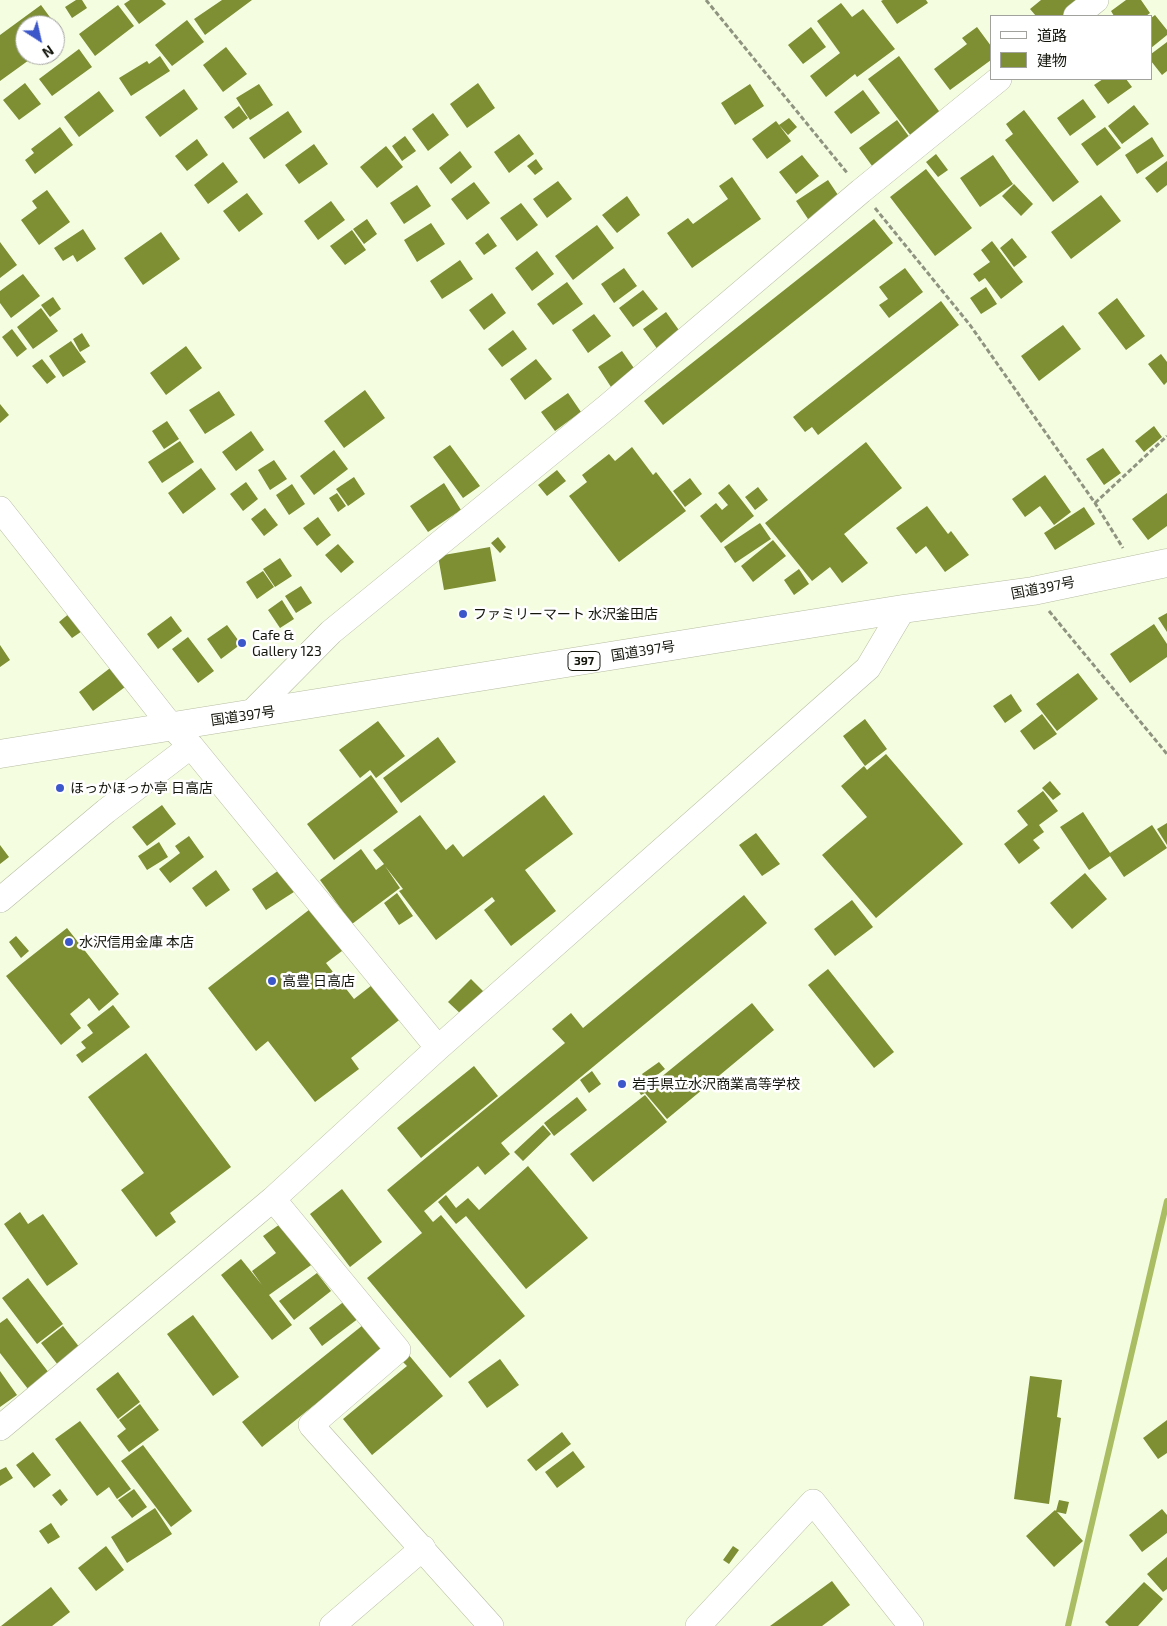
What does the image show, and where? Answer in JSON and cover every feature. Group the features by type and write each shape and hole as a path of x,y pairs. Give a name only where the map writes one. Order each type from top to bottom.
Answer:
{"highway":[{"name":"国道397号","path":"0,754 1033,591 1167,563"}],"street":[{"path":"1077,15 1096,0"},
{"path":"248,715 331,632 600,413 861,191 998,80"},
{"path":"0,510 170,726 191,746 438,1048"},
{"path":"0,1428 273,1199 438,1048 868,668 903,610"},
{"path":"0,900 106,811 191,746"},
{"path":"273,1199 398,1350 311,1425 491,1626"},
{"path":"698,1626 812,1502 911,1626"},
{"path":"332,1626 423,1548"}],"path":[{"path":"706,0 970,325 1095,503 1136,569"},
{"path":"1095,503 1167,436"},
{"path":"1033,591 1167,754"}],"building":[{"path":"76,0 82,0 87,8 72,18 65,7"},
{"path":"130,0 162,0 166,4 139,24 124,4"},
{"path":"222,0 252,0 205,35 194,19"},
{"path":"926,0 928,3 897,24 881,1"},
{"path":"1041,0 1083,0 1063,15 1035,15 1030,9"},
{"path":"1126,0 1141,0 1150,13 1147,15 1113,15 1111,11"},
{"path":"841,3 852,17 863,9 895,49 857,77 855,74 826,97 810,76 840,53 817,21"},
{"path":"41,5 48,15 27,15"},
{"path":"118,5 134,26 95,56 79,34"},
{"path":"1155,15 1167,30 1167,35 1152,47 1152,17"},
{"path":"187,20 204,42 172,66 155,45"},
{"path":"15,24 15,65 22,65 0,81 0,35"},
{"path":"811,27 826,47 803,64 788,45"},
{"path":"977,27 990,45 990,61 950,90 934,69 967,44 962,38"},
{"path":"1167,42 1167,71 1162,75 1152,62 1152,53"},
{"path":"226,47 247,74 223,92 203,65"},
{"path":"79,49 92,67 52,96 39,79 58,65 65,65 65,60"},
{"path":"160,56 170,71 131,96 119,78 147,61 149,64"},
{"path":"899,56 944,118 914,140 868,79"},
{"path":"1102,80 1127,80 1132,87 1108,104 1094,85"},
{"path":"25,83 41,104 19,120 3,100"},
{"path":"478,83 495,108 467,128 450,104"},
{"path":"259,84 273,105 250,120 236,98"},
{"path":"750,84 764,106 735,125 721,103"},
{"path":"184,89 198,109 160,137 145,117"},
{"path":"863,90 880,113 851,134 834,112"},
{"path":"99,91 114,111 79,137 64,117"},
{"path":"1083,99 1096,117 1070,136 1057,118"},
{"path":"1134,105 1149,124 1122,144 1108,126"},
{"path":"239,106 248,118 233,129 224,117"},
{"path":"1024,110 1079,182 1053,202 1005,140 1013,134 1006,124"},
{"path":"288,111 302,132 264,159 249,138"},
{"path":"433,113 449,135 428,151 412,129"},
{"path":"789,118 797,127 788,135 779,125"},
{"path":"897,120 913,142 875,170 859,148"},
{"path":"776,121 791,141 767,159 752,139"},
{"path":"60,127 73,145 35,174 25,160 34,153 31,149"},
{"path":"1105,127 1121,148 1097,166 1081,144"},
{"path":"519,134 534,154 509,173 494,152"},
{"path":"405,136 416,151 402,161 392,146"},
{"path":"1152,137 1164,156 1137,174 1125,155"},
{"path":"197,139 208,155 187,171 175,156"},
{"path":"314,144 328,164 299,184 285,165"},
{"path":"386,146 403,167 377,188 360,167"},
{"path":"460,151 472,167 451,184 439,168"},
{"path":"936,154 948,170 938,177 926,162"},
{"path":"802,155 819,176 796,194 779,172"},
{"path":"993,155 1013,184 980,207 960,178"},
{"path":"536,159 543,169 535,175 527,166"},
{"path":"1167,161 1167,185 1157,193 1145,178"},
{"path":"223,162 238,182 208,204 194,185"},
{"path":"926,169 972,228 935,256 890,197"},
{"path":"732,177 761,219 692,268 667,233 688,218 693,224 728,199 719,186"},
{"path":"828,180 842,201 810,222 796,201"},
{"path":"558,181 572,199 547,218 533,199"},
{"path":"474,182 490,203 467,220 451,199"},
{"path":"1014,184 1033,204 1021,216 1002,196"},
{"path":"417,185 431,206 404,224 390,203"},
{"path":"47,190 70,222 39,245 21,220 37,208 32,201"},
{"path":"247,193 263,214 239,232 223,211"},
{"path":"1101,195 1121,221 1071,259 1051,232"},
{"path":"627,196 640,215 617,233 602,215"},
{"path":"331,201 345,220 318,240 304,221"},
{"path":"521,203 538,225 517,241 500,218"},
{"path":"367,219 377,234 364,244 353,229"},
{"path":"874,219 893,243 663,425 644,401"},
{"path":"431,223 445,244 417,262 404,240"},
{"path":"597,225 614,248 573,280 555,256"},
{"path":"83,229 96,249 77,262 73,255 63,261 54,248"},
{"path":"352,230 366,250 345,265 330,246"},
{"path":"161,232 180,259 143,285 124,258"},
{"path":"488,233 497,246 484,255 475,243"},
{"path":"1012,238 1027,257 1014,267 1000,248"},
{"path":"992,241 1023,282 1001,299 985,278 979,282 973,274 990,262 981,250"},
{"path":"0,242 17,265 0,278"},
{"path":"537,251 554,274 532,291 515,268"},
{"path":"460,260 473,279 442,299 430,281"},
{"path":"624,268 637,286 614,303 601,284"},
{"path":"905,268 923,292 889,318 879,305 888,299 879,287"},
{"path":"23,274 40,296 11,318 0,303 0,291"},
{"path":"567,282 583,304 553,325 537,304"},
{"path":"986,287 997,304 981,314 970,298"},
{"path":"643,290 658,309 633,327 619,308"},
{"path":"492,293 506,313 484,330 469,310"},
{"path":"53,297 61,309 50,317 41,305"},
{"path":"1117,298 1145,336 1126,350 1098,313"},
{"path":"941,301 959,325 818,435 812,427 805,432 793,417"},
{"path":"41,308 58,331 33,349 17,327"},
{"path":"666,312 681,333 658,350 643,329"},
{"path":"594,314 611,336 588,353 572,330"},
{"path":"1063,325 1081,349 1039,381 1021,356"},
{"path":"12,329 27,349 17,357 2,337"},
{"path":"513,330 527,349 502,367 488,349"},
{"path":"82,333 90,346 80,352 73,339"},
{"path":"71,341 86,362 63,377 49,356"},
{"path":"186,346 202,368 166,395 150,373"},
{"path":"622,351 636,371 611,387 598,367"},
{"path":"1161,354 1167,362 1167,382 1164,385 1148,364"},
{"path":"42,359 56,377 47,384 32,366"},
{"path":"536,359 552,379 525,400 510,379"},
{"path":"365,390 385,418 344,448 324,421"},
{"path":"219,391 235,415 205,434 189,410"},
{"path":"568,393 581,412 555,431 541,412"},
{"path":"0,404 9,415 0,423"},
{"path":"167,421 179,439 164,449 152,431"},
{"path":"1154,426 1162,437 1144,452 1135,441"},
{"path":"251,431 264,450 236,471 222,452"},
{"path":"180,441 194,462 162,483 148,462"},
{"path":"866,442 902,488 844,534 868,563 842,583 830,567 812,581 765,523"},
{"path":"450,445 480,486 463,498 433,457"},
{"path":"632,447 653,475 656,472 686,511 619,562 569,496 587,482 582,475 609,454 615,461"},
{"path":"1103,448 1121,473 1104,485 1086,459"},
{"path":"334,450 348,469 314,495 300,476"},
{"path":"274,460 287,479 270,490 258,470"},
{"path":"201,468 216,489 183,514 168,493"},
{"path":"557,470 566,481 547,496 538,485"},
{"path":"1045,475 1071,512 1054,525 1040,506 1025,517 1012,499"},
{"path":"354,477 365,494 348,506 336,489"},
{"path":"690,478 702,494 685,507 673,491"},
{"path":"246,482 258,499 243,511 230,494"},
{"path":"444,483 461,510 428,532 410,506"},
{"path":"292,484 305,504 289,515 276,495"},
{"path":"729,484 754,516 721,543 700,516 716,503 722,510 728,505 718,493"},
{"path":"758,487 768,500 755,510 745,497"},
{"path":"337,493 346,506 338,512 329,498"},
{"path":"1167,493 1167,526 1148,540 1132,519"},
{"path":"927,506 948,534 951,531 969,555 945,572 926,546 916,554 896,528"},
{"path":"1084,507 1095,524 1055,550 1044,533"},
{"path":"265,508 278,525 264,536 251,519"},
{"path":"318,517 331,535 317,546 303,528"},
{"path":"760,523 771,539 735,563 724,547"},
{"path":"498,537 506,547 500,553 491,543"},
{"path":"773,540 786,556 753,582 741,566"},
{"path":"338,544 354,562 341,573 325,555"},
{"path":"490,547 496,581 444,590 438,556"},
{"path":"280,558 292,576 275,587 263,569"},
{"path":"799,569 809,584 794,595 784,580"},
{"path":"263,571 274,587 257,599 246,582"},
{"path":"301,586 312,603 296,613 285,596"},
{"path":"282,600 294,619 280,628 268,610"},
{"path":"71,612 85,629 72,638 59,622"},
{"path":"1167,613 1167,632 1158,618"},
{"path":"171,616 182,631 158,649 147,634"},
{"path":"1154,624 1167,644 1167,657 1130,683 1110,654"},
{"path":"227,625 241,644 221,659 207,639"},
{"path":"188,637 214,671 198,683 172,649"},
{"path":"0,645 10,660 0,667"},
{"path":"114,665 129,684 93,711 79,692"},
{"path":"1078,673 1098,699 1057,731 1036,704"},
{"path":"1011,694 1022,711 1005,723 993,706"},
{"path":"1042,714 1057,734 1034,750 1020,731"},
{"path":"865,719 887,749 865,766 843,736"},
{"path":"378,721 405,756 376,778 370,770 360,778 339,750"},
{"path":"438,737 456,762 401,803 383,778"},
{"path":"886,754 963,844 876,918 822,855 867,817 841,786 864,766 867,770"},
{"path":"371,775 398,812 334,860 307,824"},
{"path":"1050,781 1061,794 1053,800 1042,788"},
{"path":"1043,791 1058,811 1039,825 1044,832 1033,840 1040,848 1019,864 1004,844 1028,825 1017,811"},
{"path":"544,795 573,834 525,870 556,911 511,946 484,910 495,901 492,897 436,940 399,891 403,889 385,866 400,888 352,924 320,880 361,849 376,870 384,864 373,850 420,815 446,850 453,844 463,857"},
{"path":"162,805 176,824 147,846 132,827"},
{"path":"1083,812 1110,853 1152,825 1167,848 1124,877 1110,856 1089,870 1060,827"},
{"path":"1167,823 1167,845 1157,829"},
{"path":"756,833 780,864 762,876 739,845"},
{"path":"189,836 204,857 170,883 159,869 180,853 175,846"},
{"path":"159,842 168,857 147,870 138,856"},
{"path":"0,845 9,857 0,864"},
{"path":"282,868 297,890 266,910 252,889"},
{"path":"216,870 230,890 206,907 192,888"},
{"path":"1085,873 1107,899 1072,929 1050,903"},
{"path":"397,893 413,916 399,925 384,903"},
{"path":"744,895 767,923 501,1143 510,1154 485,1175 478,1166 424,1211 433,1222 441,1215 525,1316 450,1378 367,1278 422,1233 387,1190 565,1043 552,1029 571,1013 583,1028"},
{"path":"852,900 873,927 835,956 814,929"},
{"path":"314,906 346,948 326,963 354,999 376,982 403,1017 351,1058 359,1069 315,1102 268,1041 256,1051 208,988"},
{"path":"67,928 119,994 99,1011 89,998 70,1014 81,1028 61,1045 6,976"},
{"path":"16,936 29,951 21,958 9,942"},
{"path":"828,969 894,1052 874,1068 808,985"},
{"path":"471,979 486,994 463,1016 448,1002"},
{"path":"752,1003 774,1030 667,1119 645,1093 641,1095 633,1082 642,1076 649,1087"},
{"path":"113,1005 130,1027 82,1063 76,1055 86,1048 81,1042 93,1033 87,1025"},
{"path":"146,1053 231,1167 170,1213 176,1222 156,1237 121,1190 144,1173 88,1097"},
{"path":"659,1062 665,1069 648,1082 642,1074"},
{"path":"474,1066 498,1096 421,1158 397,1128"},
{"path":"592,1071 601,1084 589,1093 580,1080"},
{"path":"645,1095 667,1122 593,1182 570,1154"},
{"path":"577,1097 587,1110 554,1136 544,1123"},
{"path":"543,1125 551,1134 523,1161 514,1152"},
{"path":"528,1166 588,1238 526,1289 466,1216 456,1224 438,1202 446,1195 456,1208 468,1198 479,1210"},
{"path":"342,1189 382,1242 350,1267 310,1214"},
{"path":"20,1212 28,1224 43,1214 78,1264 47,1286 4,1224"},
{"path":"283,1222 314,1263 269,1295 292,1325 272,1340 221,1275 241,1259 262,1285 252,1271 276,1253 263,1236"},
{"path":"317,1273 331,1291 294,1320 279,1301"},
{"path":"28,1278 63,1324 37,1344 2,1298"},
{"path":"346,1300 359,1318 322,1346 309,1328"},
{"path":"193,1315 239,1377 213,1396 167,1334"},
{"path":"7,1318 49,1373 28,1389 0,1353 0,1323"},
{"path":"368,1321 388,1346 262,1447 242,1422"},
{"path":"63,1326 80,1348 58,1365 41,1343"},
{"path":"408,1354 443,1396 372,1455 343,1419 407,1366 401,1360"},
{"path":"500,1359 519,1385 487,1408 468,1382"},
{"path":"0,1371 17,1395 0,1407"},
{"path":"118,1372 140,1402 118,1419 96,1389"},
{"path":"1030,1376 1062,1380 1057,1417 1061,1418 1049,1504 1014,1499"},
{"path":"140,1404 159,1430 129,1452 117,1436 126,1429 119,1420"},
{"path":"1167,1420 1167,1453 1158,1459 1143,1438"},
{"path":"80,1421 131,1489 117,1499 109,1487 97,1496 55,1439"},
{"path":"562,1432 571,1444 536,1471 527,1460"},
{"path":"143,1445 192,1511 171,1527 121,1461"},
{"path":"573,1451 585,1467 557,1488 545,1472"},
{"path":"33,1452 51,1475 34,1488 16,1465"},
{"path":"6,1467 13,1478 0,1486 0,1470"},
{"path":"60,1489 68,1500 61,1506 52,1495"},
{"path":"134,1489 147,1507 132,1518 118,1500"},
{"path":"1059,1500 1069,1502 1066,1514 1057,1512 1083,1541 1054,1567 1026,1536 1056,1511"},
{"path":"155,1508 172,1534 127,1563 111,1537"},
{"path":"1162,1509 1167,1515 1167,1533 1142,1552 1129,1535"},
{"path":"51,1523 60,1537 48,1544 39,1531"},
{"path":"106,1546 124,1570 96,1591 78,1568"},
{"path":"733,1546 739,1550 729,1564 723,1560"},
{"path":"1167,1557 1167,1589 1163,1592 1147,1574"},
{"path":"832,1581 850,1605 822,1626 770,1626"},
{"path":"1144,1582 1163,1599 1138,1626 1109,1626 1105,1622"},
{"path":"51,1587 70,1612 52,1626 1,1626"}],"waterway":[{"path":"1068,1626 1167,1201"}],"place":[{"name":"ファミリーマート 水沢釜田店","path":"463,614"},
{"name":"Cafe & Gallery 123","path":"242,643"},
{"name":"ほっかほっか亭 日高店","path":"60,788"},
{"name":"水沢信用金庫 本店","path":"69,942"},
{"name":"高豊 日高店","path":"272,981"},
{"name":"岩手県立水沢商業高等学校","path":"622,1084"}]}
